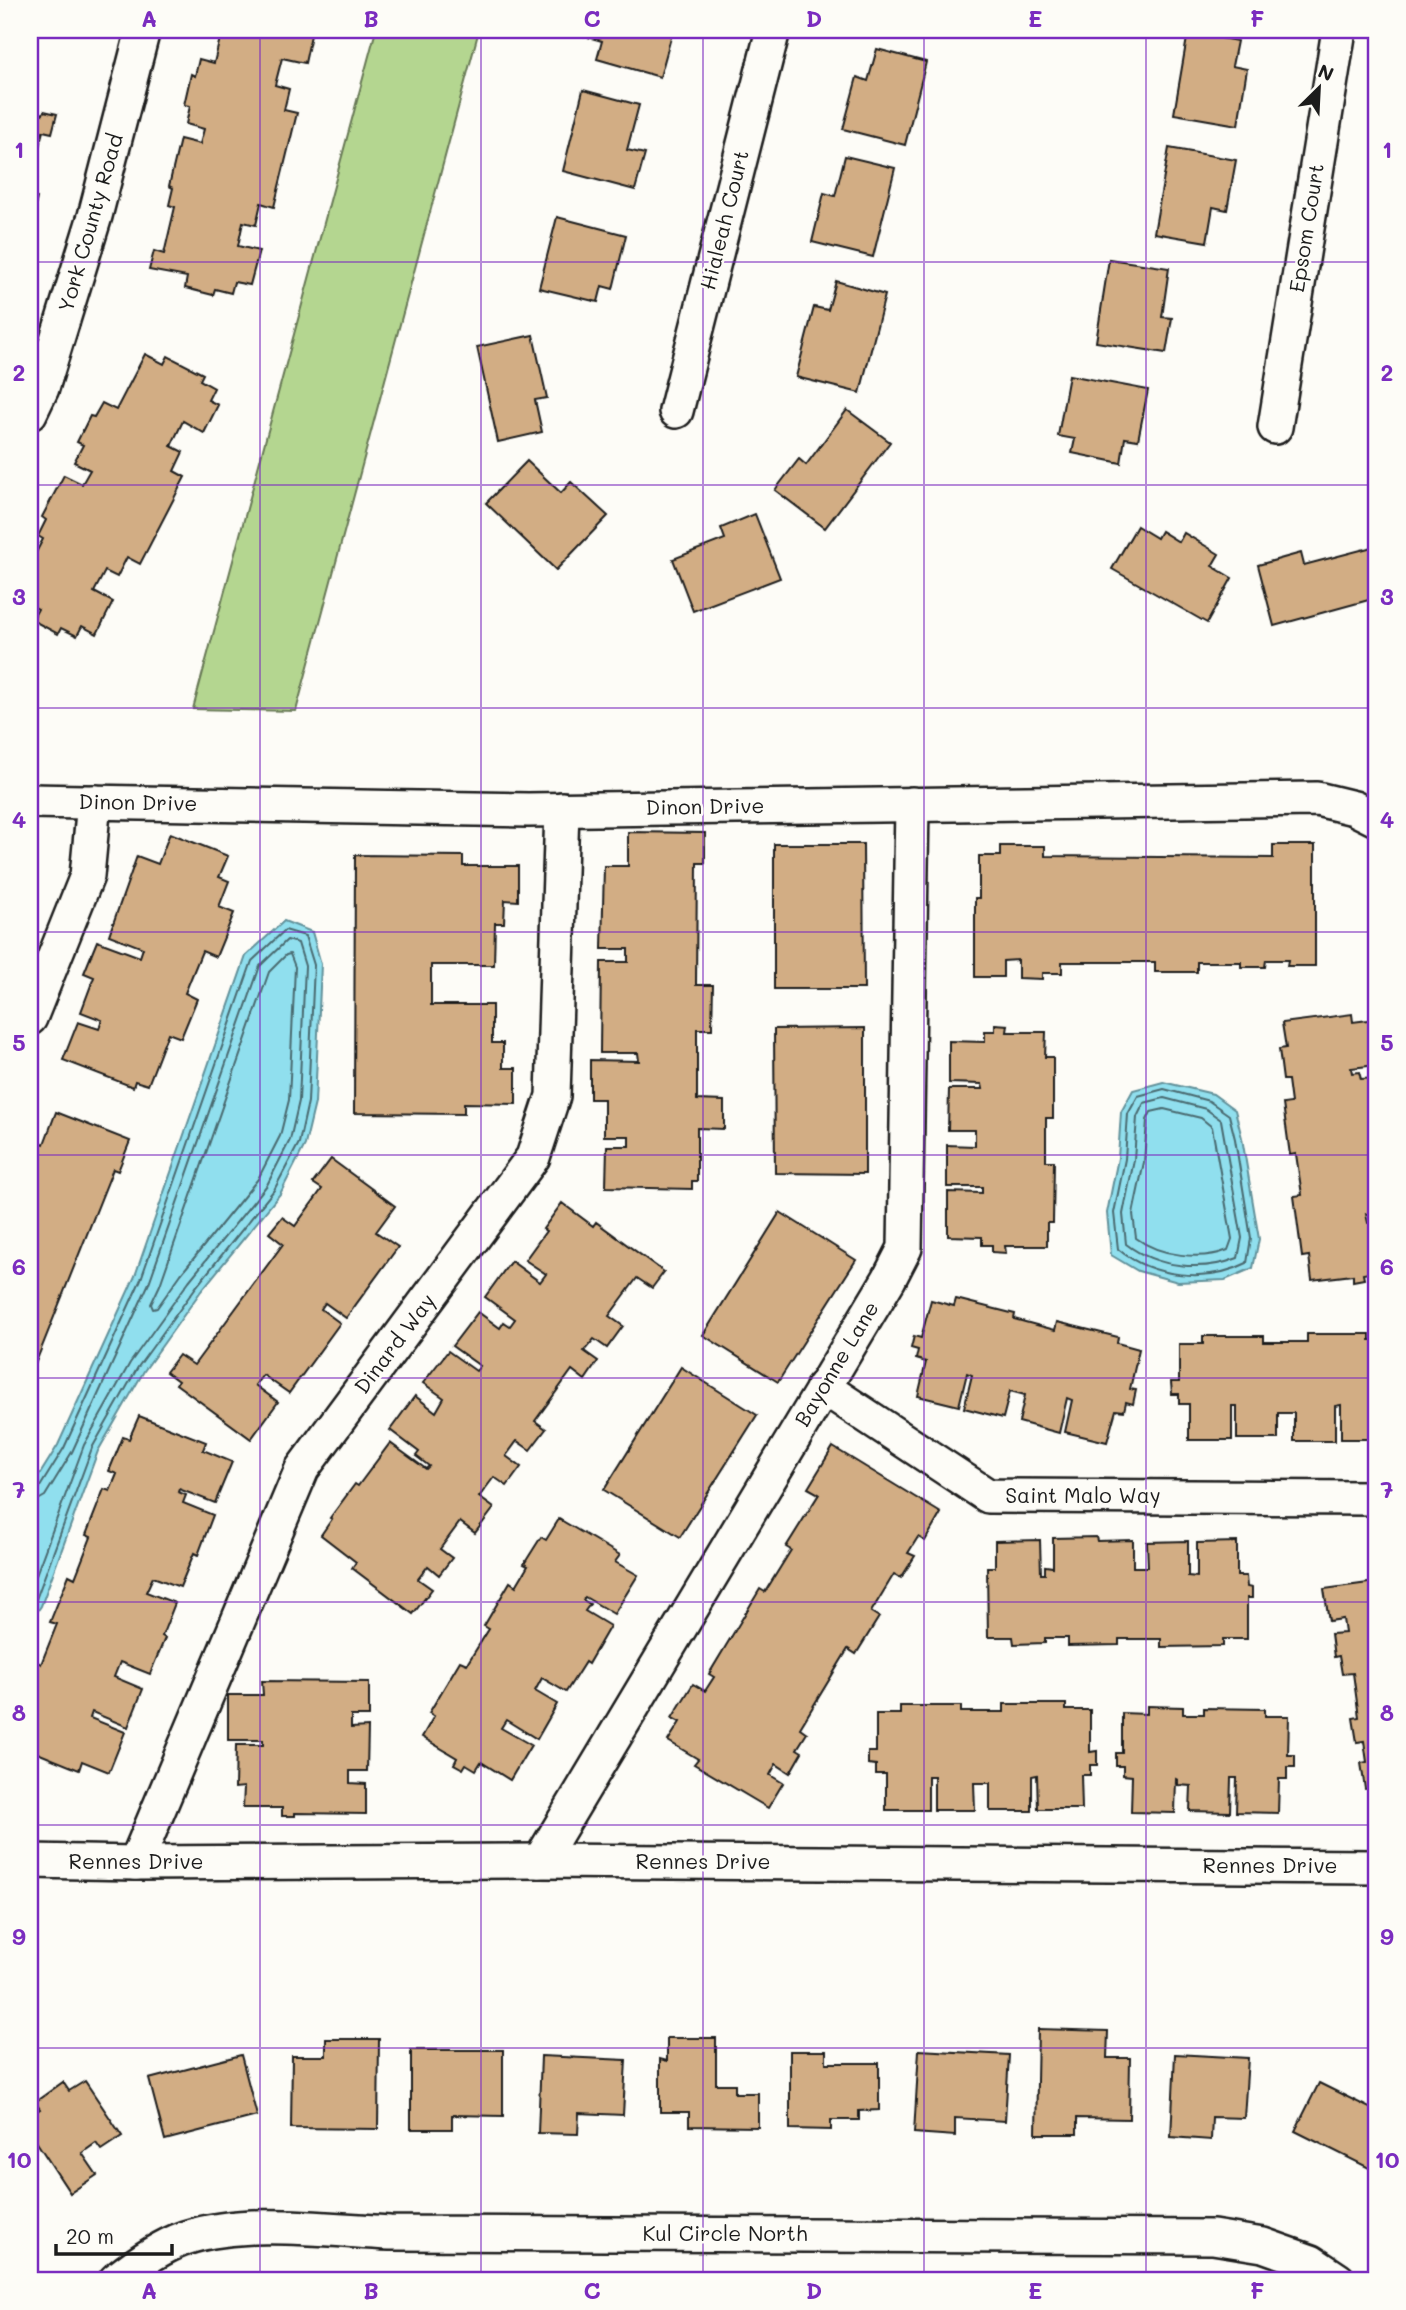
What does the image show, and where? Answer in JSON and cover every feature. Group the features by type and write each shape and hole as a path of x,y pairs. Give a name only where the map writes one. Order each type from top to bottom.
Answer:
{"street":[{"name":"York County Road","path":"30,413 42,388 95,216 143,30"},
{"name":"Hialeah Court","path":"676,411 773,30"},
{"name":"Epsom Court","path":"1275,427 1339,30"},
{"name":"Dinon Drive","path":"30,801 514,810 1317,799 1354,808 1376,819"},
{"path":"30,1018 87,876 94,802"},
{"name":"Bayonne Lane","path":"540,1861 889,1279 905,1248 912,804"},
{"name":"Dinard Way","path":"136,1863 302,1469 533,1157 553,1096 562,809"},
{"name":"Saint Malo Way","path":"822,1387 988,1496 1376,1498"},
{"name":"Rennes Drive","path":"30,1861 540,1861 1376,1867"},
{"name":"Kul Circle North","path":"116,2280 140,2261 184,2238 226,2229 273,2228 390,2233 1213,2237 1263,2245 1311,2262 1338,2280"}],"green space":[{"path":"376,30 479,30 296,711 193,709"}],"water":[{"path":"284,921 312,932 321,964 315,1103 305,1145 280,1194 201,1291 144,1371 98,1451 41,1606 30,1622 30,1490 58,1445 135,1276 246,956"},
{"path":"1163,1082 1213,1094 1235,1110 1259,1239 1253,1268 1225,1280 1178,1282 1138,1271 1111,1255 1107,1213 1118,1158 1121,1112 1133,1090"}],"building":[{"path":"222,30 301,30 300,32 311,35 305,63 282,58 275,85 289,89 284,110 297,113 274,207 261,203 256,225 243,222 238,246 259,251 250,285 234,282 231,293 215,289 213,295 185,288 187,277 149,270 154,251 164,254 175,207 169,205 173,188 169,186 180,139 200,144 204,129 186,124 190,106 184,105 191,74 195,76 199,59 214,63"},
{"path":"586,30 673,30 660,77 597,59 602,41 584,36"},
{"path":"1188,32 1237,41 1232,66 1247,69 1238,125 1174,114"},
{"path":"877,49 926,62 905,145 843,129 857,77 868,81"},
{"path":"583,90 639,105 627,150 645,154 635,190 563,171"},
{"path":"30,110 57,114 52,133 43,131 31,178 37,179 33,197 37,198 30,229"},
{"path":"1169,148 1236,160 1227,210 1213,207 1207,242 1154,233"},
{"path":"845,156 895,168 873,257 812,242 824,193 835,196"},
{"path":"557,217 626,235 613,289 602,286 598,302 539,288"},
{"path":"1109,259 1169,268 1162,317 1172,318 1166,353 1096,342"},
{"path":"836,281 885,295 860,393 796,377 814,307 828,310"},
{"path":"533,335 547,398 535,400 542,432 498,442 477,347"},
{"path":"145,354 164,364 168,356 203,374 200,380 214,388 208,400 218,405 204,433 183,421 171,446 183,452 174,471 185,477 140,564 127,557 117,577 105,571 94,592 113,602 97,634 82,626 77,636 61,628 58,634 32,620 38,609 30,605 30,564 43,539 38,536 46,520 42,517 64,475 82,484 90,470 74,462 83,445 77,442 90,416 94,417 102,403 116,410"},
{"path":"1069,375 1148,390 1138,440 1125,438 1121,463 1072,453 1075,439 1058,436"},
{"path":"847,410 890,442 825,528 775,490 799,459 806,465"},
{"path":"527,461 561,493 571,482 608,516 556,570 486,503"},
{"path":"755,514 780,578 693,611 673,559 725,539 721,528"},
{"path":"1137,526 1157,538 1161,531 1179,542 1184,533 1219,554 1212,566 1232,578 1207,623 1112,569"},
{"path":"1376,546 1376,598 1274,626 1258,565 1301,553 1304,565"},
{"path":"628,832 705,833 705,863 697,863 696,985 713,985 712,1029 697,1029 697,1100 724,1101 724,1129 697,1128 697,1181 692,1181 692,1189 606,1187 607,1146 629,1146 629,1136 604,1136 604,1099 590,1099 590,1060 639,1061 638,1053 600,1053 601,962 628,962 628,949 602,949 604,866 628,866"},
{"path":"170,833 228,856 219,877 229,881 219,907 234,913 216,957 202,951 185,993 197,999 181,1038 168,1033 148,1085 135,1081 133,1087 63,1060 78,1022 99,1029 102,1020 81,1012 94,977 84,973 97,941 140,957 143,948 109,935 137,856 158,864"},
{"path":"774,844 863,844 864,989 774,989"},
{"path":"1273,845 1315,845 1315,966 1287,966 1288,960 1266,960 1265,967 1241,967 1241,962 1197,962 1197,972 1155,972 1155,962 1062,962 1062,973 1042,973 1042,979 1018,978 1018,960 1003,961 1003,977 975,977 975,898 979,898 979,856 1000,856 1000,846 1045,846 1045,856 1273,858"},
{"path":"355,855 463,856 463,866 518,866 518,901 505,900 504,923 495,923 494,965 431,965 431,1005 492,1005 492,1043 503,1043 503,1068 516,1068 516,1104 464,1103 464,1114 354,1113"},
{"path":"1352,1014 1353,1022 1376,1019 1376,1065 1351,1068 1352,1073 1359,1072 1361,1079 1376,1078 1376,1158 1369,1159 1371,1173 1376,1173 1376,1213 1366,1214 1368,1223 1376,1222 1376,1263 1373,1263 1375,1272 1363,1274 1364,1279 1353,1281 1353,1275 1312,1280 1309,1256 1302,1257 1294,1196 1302,1195 1296,1154 1290,1155 1283,1104 1291,1103 1288,1080 1283,1080 1279,1049 1286,1048 1282,1023"},
{"path":"995,1024 1008,1025 1007,1032 1046,1032 1045,1057 1053,1057 1053,1118 1046,1118 1046,1161 1054,1161 1053,1223 1047,1223 1047,1246 1005,1246 1006,1253 992,1252 992,1245 982,1245 982,1237 948,1236 948,1192 982,1193 982,1187 947,1187 947,1145 975,1146 975,1130 948,1130 949,1089 983,1089 982,1084 949,1083 949,1041 985,1042 985,1031 995,1031"},
{"path":"865,1028 865,1174 775,1173 774,1029"},
{"path":"56,1112 130,1141 118,1171 113,1169 30,1377 30,1138 44,1144"},
{"path":"331,1159 395,1206 376,1232 398,1247 346,1318 325,1303 321,1309 340,1323 289,1393 263,1375 255,1385 278,1402 251,1439 176,1384 178,1381 166,1372 179,1355 194,1365 283,1244 269,1233 282,1217 295,1226 322,1189 313,1183"},
{"path":"562,1203 593,1226 596,1222 664,1272 652,1288 637,1278 609,1316 623,1326 607,1348 594,1339 584,1351 598,1361 585,1380 572,1370 535,1421 546,1429 530,1450 517,1441 506,1456 521,1467 507,1486 494,1477 479,1497 494,1508 475,1533 460,1522 440,1549 452,1558 439,1575 428,1566 418,1579 432,1589 413,1614 352,1568 356,1562 321,1535 355,1484 358,1486 390,1443 426,1469 429,1466 416,1456 419,1452 390,1430 415,1396 436,1412 444,1398 423,1383 448,1351 476,1371 480,1366 452,1346 478,1312 500,1328 504,1322 510,1326 515,1319 485,1297 511,1261 540,1282 546,1274 525,1260"},
{"path":"780,1212 856,1260 778,1382 703,1335"},
{"path":"956,1299 1015,1314 1014,1319 1055,1330 1057,1322 1118,1337 1117,1343 1139,1349 1130,1389 1136,1390 1133,1404 1126,1402 1124,1411 1116,1410 1107,1442 1065,1432 1072,1400 1067,1398 1059,1433 1019,1422 1025,1395 1010,1391 1003,1418 964,1408 972,1375 967,1373 959,1406 918,1396 926,1362 916,1359 918,1350 911,1348 914,1336 921,1338 931,1300 954,1306"},
{"path":"1307,1334 1370,1334 1370,1340 1376,1340 1376,1439 1341,1439 1341,1405 1335,1406 1335,1441 1294,1441 1294,1413 1278,1413 1278,1439 1237,1439 1237,1406 1232,1406 1232,1440 1189,1440 1189,1404 1179,1404 1179,1394 1172,1394 1171,1382 1179,1382 1179,1344 1203,1344 1203,1336 1264,1336 1264,1342 1307,1342"},
{"path":"681,1367 757,1415 680,1537 604,1490"},
{"path":"139,1416 206,1442 203,1450 232,1462 215,1503 179,1489 178,1492 186,1495 183,1503 213,1515 198,1555 194,1553 180,1587 153,1577 146,1592 175,1603 162,1636 165,1638 150,1674 120,1662 114,1677 143,1689 128,1727 92,1712 90,1718 125,1732 109,1772 82,1761 79,1770 30,1750 30,1670 34,1660 41,1664 57,1624 50,1622 69,1575 75,1578 91,1537 86,1535 104,1489 110,1491 117,1474 109,1471 123,1437 129,1439"},
{"path":"833,1447 941,1513 925,1541 918,1537 908,1553 915,1556 901,1578 894,1574 871,1612 879,1617 856,1654 848,1649 800,1728 807,1733 797,1749 802,1752 790,1773 776,1764 770,1775 783,1783 768,1808 694,1764 698,1759 668,1741 680,1722 672,1718 693,1684 705,1691 714,1677 709,1674 760,1589 765,1592 791,1550 786,1547 819,1494 808,1488"},
{"path":"559,1519 620,1555 615,1562 638,1575 614,1614 585,1597 583,1600 590,1604 585,1611 610,1626 588,1664 585,1662 566,1692 542,1678 535,1691 557,1704 537,1739 506,1720 501,1728 531,1745 510,1780 481,1762 476,1770 466,1764 463,1769 454,1764 457,1758 422,1737 434,1716 429,1713 460,1661 467,1664 489,1629 484,1626 510,1582 516,1586 528,1566 524,1564 541,1537 546,1540"},
{"path":"1096,1537 1097,1541 1133,1540 1133,1567 1148,1567 1147,1542 1188,1541 1188,1576 1197,1577 1197,1543 1237,1542 1237,1576 1246,1576 1247,1587 1252,1588 1252,1598 1247,1598 1247,1639 1223,1639 1223,1646 1161,1647 1161,1639 1119,1639 1119,1645 1068,1646 1068,1638 1045,1638 1045,1643 1014,1644 1013,1637 988,1637 987,1567 995,1567 995,1541 1040,1540 1041,1574 1045,1574 1045,1566 1053,1567 1053,1538"},
{"path":"1376,1582 1376,1788 1365,1789 1361,1763 1367,1762 1364,1741 1357,1742 1353,1718 1359,1717 1353,1673 1342,1674 1339,1656 1334,1657 1331,1634 1345,1633 1343,1619 1329,1621 1324,1589"},
{"path":"262,1681 369,1682 369,1716 351,1716 351,1728 368,1727 367,1771 350,1771 350,1783 366,1784 366,1814 295,1813 295,1816 282,1816 282,1808 243,1808 244,1787 235,1788 236,1745 263,1745 263,1740 228,1740 228,1695 263,1695"},
{"path":"1004,1704 1066,1704 1066,1710 1090,1710 1090,1752 1097,1751 1097,1765 1090,1765 1090,1775 1081,1775 1082,1809 1038,1809 1037,1775 1032,1776 1032,1811 990,1811 990,1783 974,1783 975,1810 934,1810 934,1776 928,1776 928,1810 886,1810 886,1774 876,1774 876,1765 868,1764 868,1752 876,1752 876,1714 900,1714 900,1706 961,1706 961,1712 1004,1712"},
{"path":"1147,1706 1183,1707 1183,1714 1204,1714 1204,1708 1265,1709 1265,1716 1289,1716 1288,1755 1295,1755 1295,1767 1287,1767 1287,1779 1279,1779 1278,1813 1236,1812 1237,1778 1231,1778 1230,1812 1190,1811 1191,1786 1178,1785 1176,1779 1175,1813 1131,1812 1132,1776 1123,1775 1123,1766 1116,1766 1116,1753 1122,1753 1122,1713 1147,1714"},
{"path":"1038,2029 1108,2031 1107,2058 1130,2058 1129,2119 1077,2118 1077,2134 1036,2134"},
{"path":"667,2038 716,2038 716,2084 735,2084 735,2093 758,2093 758,2127 689,2126 689,2112 660,2112 660,2059 667,2061"},
{"path":"326,2039 379,2039 378,2129 291,2128 292,2056 326,2056"},
{"path":"411,2050 503,2050 503,2116 452,2115 452,2129 411,2129"},
{"path":"919,2050 1009,2055 1005,2121 955,2118 955,2136 914,2133"},
{"path":"790,2051 826,2051 826,2063 879,2063 879,2110 859,2111 859,2120 831,2120 831,2130 790,2129"},
{"path":"1175,2054 1248,2058 1244,2118 1212,2117 1211,2140 1171,2137"},
{"path":"241,2055 257,2116 165,2140 149,2079"},
{"path":"541,2056 626,2060 623,2115 579,2113 578,2134 538,2133"},
{"path":"85,2081 122,2136 101,2150 96,2143 82,2153 97,2175 70,2193 30,2132 30,2116 40,2109 35,2102 63,2082 69,2091"},
{"path":"1319,2083 1376,2111 1376,2164 1373,2170 1295,2131"}]}
